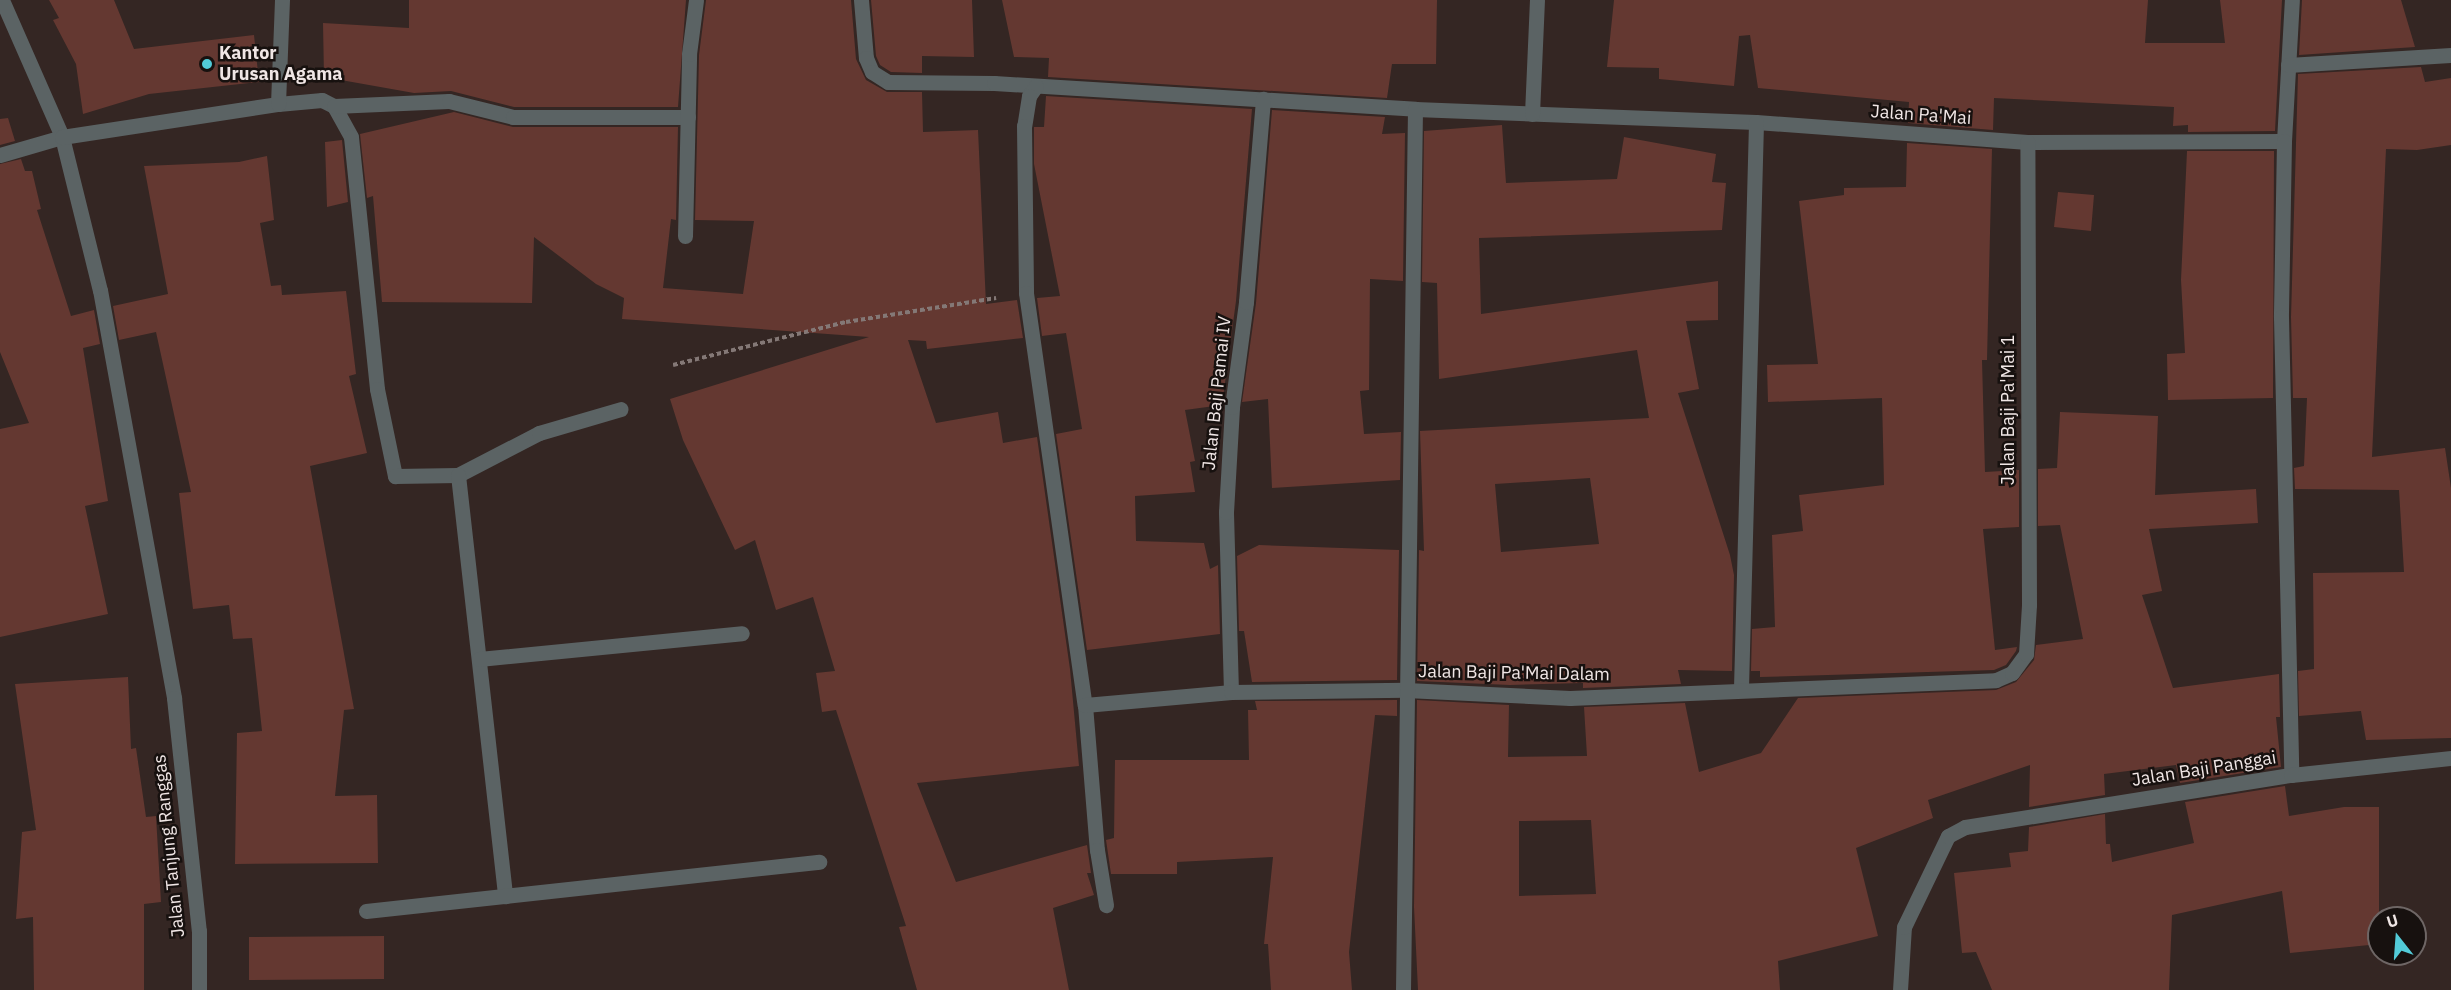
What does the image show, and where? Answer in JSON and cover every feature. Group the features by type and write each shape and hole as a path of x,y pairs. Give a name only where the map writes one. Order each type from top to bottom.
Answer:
{"street":[{"name":"Jalan Tanjung Ranggas","path":"2,0 62,137 100,290 174,698 199,931 200,990"},
{"path":"278,104 282,0"},
{"path":"686,236 688,54 696,0"},
{"name":"Jalan Pa'Mai","path":"861,0 866,58 872,72 888,82 1036,86 1415,109 1756,122 2027,142 2284,141"},
{"path":"1532,114 1537,0"},
{"path":"2291,776 2281,317 2284,141 2292,0"},
{"path":"2288,64 2451,55"},
{"path":"1036,86 1029,96 1024,126 1026,293 1085,705 1097,850 1106,905"},
{"name":"Jalan Baji Pamai IV","path":"1231,692 1227,488 1263,99"},
{"path":"0,155 62,137 278,104 322,100 334,106 449,101 513,117 688,117"},
{"path":"334,106 351,137 377,389 395,476 458,475 539,433 621,409"},
{"path":"1404,990 1415,109"},
{"path":"1741,688 1756,122"},
{"name":"Jalan Baji Pa'Mai 1","path":"2012,673 2026,654 2029,605 2027,142"},
{"path":"458,475 505,896"},
{"path":"478,659 742,633"},
{"name":"Jalan Baji Pa'Mai Dalam","path":"1085,705 1231,692 1406,690 1570,698 1741,688 1996,680 2012,673"},
{"name":"Jalan Baji Panggai","path":"1900,990 1904,927 1948,836 1965,827 2291,776 2451,759"},
{"path":"366,910 819,862"}],"path":[{"path":"673,365 846,322 1026,293"}],"building":[{"path":"49,0 114,0 134,49 254,35 259,82 149,94 83,114 76,64 53,20 59,18"},
{"path":"409,0 686,0 678,107 514,107 451,91 414,93 324,77 323,23 409,28"},
{"path":"706,0 851,0 856,59 866,80 887,92 922,92 923,132 978,130 986,304 1017,300 1023,338 927,349 926,341 908,340 936,423 998,412 1003,443 1037,437 1070,669 1079,766 917,783 956,882 1087,845 1091,873 1087,873 1094,895 1053,908 1069,990 917,990 899,927 906,926 836,710 822,712 816,673 835,671 813,597 776,610 755,540 735,550 683,440 670,399 869,337 622,319 624,298 596,284 534,237 532,303 382,302 373,196 367,198 360,134 454,112 513,127 678,127 676,220 671,219 663,288 743,294 754,221 695,220 699,55"},
{"path":"871,0 972,0 974,57 922,56 922,73 891,72 880,65 876,56"},
{"path":"1002,0 1437,0 1436,64 1392,64 1387,98 1048,77 1049,58 1014,57"},
{"path":"1614,0 2148,0 2145,43 2225,43 2220,0 2282,0 2275,131 2188,132 2188,125 2173,126 2174,107 1994,98 1993,130 1908,123 1909,102 1758,88 1750,35 1739,36 1734,86 1659,79 1659,68 1607,67"},
{"path":"2302,0 2401,0 2415,47 2299,55"},
{"path":"2421,67 2425,82 2451,78 2451,145 2417,150 2386,149 2372,457 2445,448 2451,488 2451,738 2366,740 2361,711 2299,716 2298,671 2314,669 2313,573 2404,572 2399,490 2295,489 2294,468 2304,466 2307,398 2293,398 2291,317 2298,74"},
{"path":"1046,96 1252,109 1236,301 1222,405 1185,410 1195,461 1190,462 1195,492 1135,496 1136,541 1204,543 1210,569 1218,565 1220,634 1087,650 1056,434 1082,429 1066,333 1042,336 1037,298 1060,296 1034,164 1034,127 1044,127"},
{"path":"1272,110 1385,117 1382,134 1405,133 1403,281 1370,279 1369,390 1360,391 1364,434 1401,432 1400,480 1272,488 1268,399 1242,402 1256,303"},
{"path":"8,118 15,141 0,145 0,119"},
{"path":"1502,125 1506,183 1617,179 1624,137 1716,154 1712,182 1726,183 1722,230 1479,238 1481,314 1718,281 1718,320 1686,321 1699,389 1678,393 1730,555 1734,575 1732,671 1678,670 1681,684 1583,688 1583,683 1510,685 1417,681 1419,550 1424,551 1420,431 1649,418 1637,350 1439,379 1437,283 1422,282 1424,131","holes":["1590,478 1599,544 1501,552 1495,484"]},
{"path":"342,140 348,202 327,207 325,142"},
{"path":"1907,143 1992,149 1987,360 1982,360 1985,472 2019,470 2019,527 1983,529 1995,650 2017,647 2016,651 2006,665 1994,670 1760,677 1760,671 1751,671 1752,629 1775,627 1772,535 1803,531 1799,495 1884,485 1882,398 1768,402 1767,365 1818,364 1799,201 1844,195 1844,188 1906,187"},
{"path":"2187,151 2274,151 2273,398 2168,400 2167,354 2185,353 2181,280"},
{"path":"267,156 274,220 260,223 271,286 281,285 282,295 346,291 356,374 349,376 367,453 310,466 354,709 344,710 335,796 377,795 378,863 235,864 237,733 262,731 252,638 233,639 229,605 193,609 179,493 191,492 156,332 119,340 113,306 168,294 144,166 239,162"},
{"path":"21,159 25,171 32,171 41,209 37,210 71,316 94,310 100,344 83,348 108,501 85,506 108,614 0,637 0,429 29,423 0,352 0,164"},
{"path":"2058,192 2094,195 2091,231 2054,227"},
{"path":"2060,412 2158,416 2155,495 2256,489 2258,523 2149,529 2162,591 2142,595 2173,688 2279,674 2280,717 2276,717 2281,767 2180,783 2176,765 2104,774 2105,795 2029,807 2030,765 1928,800 1933,818 1856,848 1878,936 1778,961 1780,990 1418,990 1414,907 1417,700 1509,705 1508,757 1587,756 1584,707 1685,703 1699,772 1761,753 1798,698 1996,690 2016,682 2034,660 2036,645 2083,639 2060,525 2038,526 2038,469 2057,468","holes":["1591,820 1596,894 1519,896 1519,821"]},
{"path":"1259,545 1399,550 1397,680 1252,682 1244,631 1239,631 1237,556"},
{"path":"128,677 131,749 136,748 146,817 156,816 161,902 144,904 144,990 34,990 33,917 16,919 22,832 36,830 15,684"},
{"path":"1397,700 1397,716 1375,715 1349,952 1352,990 1271,990 1268,944 1264,944 1273,857 1177,862 1177,874 1111,874 1106,840 1114,838 1115,760 1249,760 1248,710 1257,710 1255,701"},
{"path":"2285,786 2289,816 2344,807 2379,807 2379,906 2367,906 2367,945 2290,953 2282,891 2172,915 2169,990 1992,990 1976,952 1962,953 1954,873 2011,867 2009,853 2028,851 2029,827 2105,814 2106,844 2110,844 2112,862 2194,843 2185,802"},
{"path":"384,936 384,979 249,980 249,937"}],"place":[{"name":"Kantor Urusan Agama","path":"207,64"}]}
